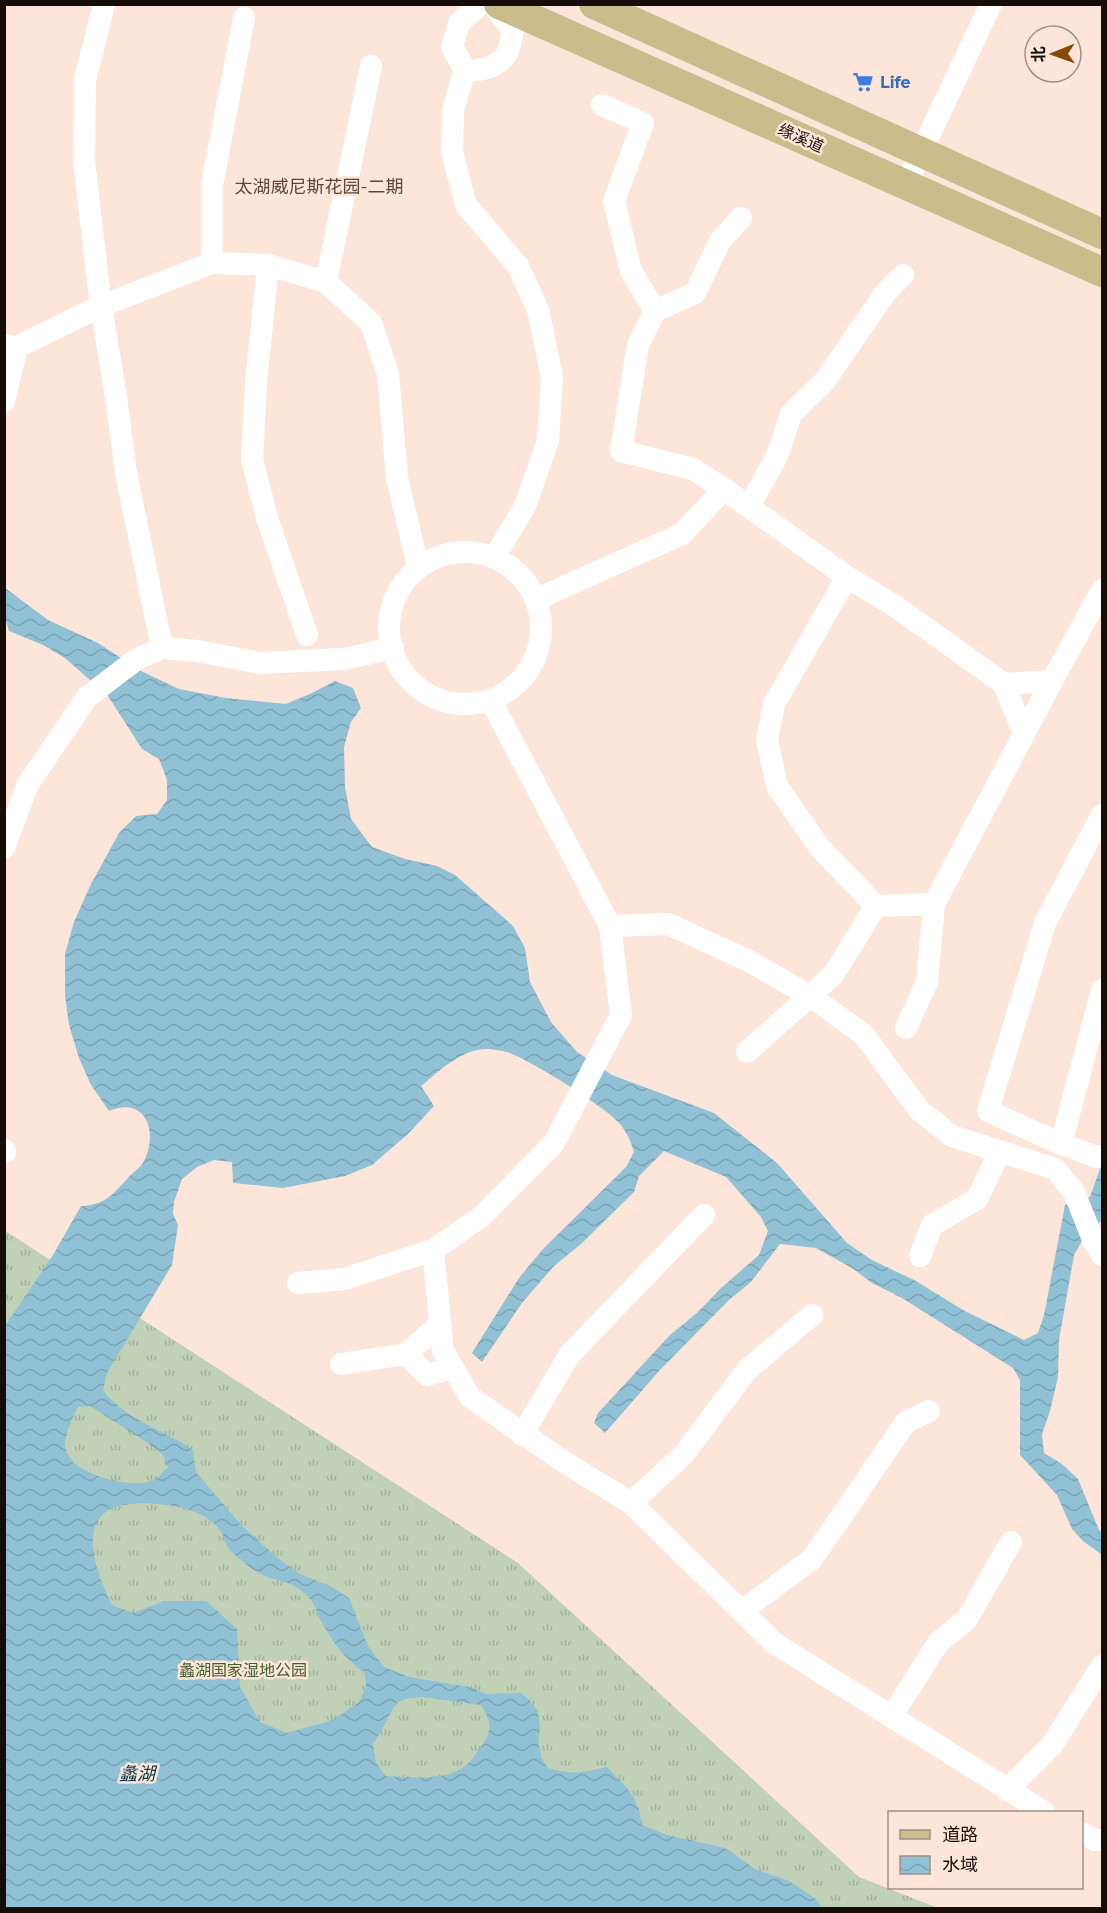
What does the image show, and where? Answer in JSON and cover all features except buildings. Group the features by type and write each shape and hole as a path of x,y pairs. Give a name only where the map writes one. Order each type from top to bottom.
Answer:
{"main road":[{"name":"缘溪道","path":"499,4 1102,272"},
{"path":"594,4 1102,234"}],"street":[{"path":"104,4 85,80 84,161 101,306 126,473 162,648"},
{"path":"480,4 459,23 452,47 465,70 453,110 452,152 466,205 518,266 538,310 552,377 548,440 526,504 496,555"},
{"path":"465,70 475,72 495,65 507,54 513,31 492,4"},
{"path":"906,184 991,4"},
{"path":"212,263 212,185 244,18"},
{"path":"326,282 371,66"},
{"path":"602,105 644,123 614,201 631,271 655,311"},
{"path":"741,218 720,241 694,293 655,311 638,345 621,451 693,469 749,506 847,577 895,606 1004,684 1024,734"},
{"path":"4,400 11,346 101,306 212,263 268,265 326,282 371,323 388,374 397,478 418,566"},
{"path":"268,265 256,383 252,459 267,518 308,635"},
{"path":"749,506 777,456 791,414 824,382 886,292 903,275"},
{"path":"537,599 681,534 724,489"},
{"path":"451,551 496,555 517,570 537,599 542,629 536,660 518,685 491,701 455,705 421,692 397,665 388,630 395,594 418,566 451,551"},
{"path":"847,577 774,704 767,740 777,786 820,848 876,906 934,904"},
{"path":"906,1028 927,982 934,904 1102,590"},
{"path":"4,848 28,784 87,697 136,658 162,648 197,651 260,663 344,659 393,648"},
{"path":"1004,684 1052,681"},
{"path":"298,1283 344,1279 433,1250 482,1216 554,1143 621,1015 610,926 491,701"},
{"path":"1102,815 1045,923 988,1111 1061,1144 1097,1157 1102,1156"},
{"path":"747,1052 833,975 876,906"},
{"path":"610,926 668,924 749,961 810,996 864,1035 919,1110 952,1136 1055,1169 1074,1192 1098,1248"},
{"path":"1061,1144 1102,990"},
{"path":"920,1256 932,1225 977,1199 1000,1151"},
{"path":"522,1435 570,1354 704,1215"},
{"path":"433,1250 443,1352 470,1397 522,1435 632,1503 774,1643 1042,1811"},
{"path":"632,1503 684,1454 747,1370 812,1315"},
{"path":"341,1364 406,1354 439,1325"},
{"path":"406,1354 427,1375 453,1368"},
{"path":"742,1611 812,1560 906,1422 929,1411"},
{"path":"891,1717 938,1643 967,1619 1011,1542"},
{"path":"1007,1791 1053,1745 1102,1666"},
{"path":"1083,1834 1095,1840 1102,1840"}],"green space":[{"name":"蠡湖国家湿地公园","path":"4,1230 518,1563 859,1877 938,1908 5,1908"}],"water":[{"name":"蠡湖","path":"4,587 48,620 98,643 141,671 179,689 226,698 286,704 335,681 353,688 361,708 351,722 344,747 345,787 351,819 372,847 405,859 437,866 455,875 513,926 525,948 530,982 551,1022 577,1052 612,1075 714,1113 777,1163 847,1243 872,1260 916,1281 963,1310 1024,1340 1038,1333 1044,1315 1065,1205 1090,1197 1102,1166 1102,1220 1083,1239 1074,1255 1059,1340 1058,1377 1042,1434 1044,1453 1062,1464 1078,1479 1102,1533 1102,1555 1083,1541 1072,1529 1057,1495 1020,1455 1020,1380 1013,1368 902,1298 872,1283 852,1268 816,1248 780,1244 751,1282 729,1300 659,1371 605,1433 594,1423 598,1413 670,1335 759,1255 768,1231 761,1217 726,1177 664,1151 639,1176 634,1192 581,1244 554,1266 522,1303 482,1362 472,1353 519,1278 543,1249 626,1167 634,1152 629,1137 612,1116 532,1064 498,1050 479,1050 461,1056 421,1086 434,1106 408,1134 372,1165 345,1176 283,1188 233,1183 232,1162 214,1160 197,1167 182,1179 174,1202 173,1214 178,1225 172,1265 107,1373 103,1390 122,1409 193,1450 196,1472 241,1525 279,1559 300,1574 330,1586 349,1598 368,1646 384,1667 409,1677 469,1687 486,1694 522,1693 538,1711 540,1729 538,1741 542,1759 548,1768 577,1772 607,1767 635,1799 642,1825 667,1835 725,1848 755,1869 789,1881 816,1899 822,1908 5,1908 5,1326 53,1255 81,1206 96,1204 112,1194 143,1163 148,1152 149,1130 141,1113 133,1108 122,1107 109,1111 91,1085 79,1058 69,1025 65,995 65,954 74,922 90,886 119,833 136,816 157,814 167,800 167,780 159,759 142,749 108,696 65,658 43,645 9,631 5,617","holes":["90,1406 148,1443 163,1455 168,1467 154,1480 132,1483 103,1478 78,1465 69,1457 65,1447 66,1438 78,1407","137,1503 183,1508 203,1516 220,1530 226,1544 248,1566 263,1575 298,1588 304,1593 313,1602 320,1619 335,1643 345,1656 365,1673 366,1688 358,1703 333,1720 287,1733 260,1722 240,1687 237,1629 206,1601 164,1601 133,1613 112,1605 97,1567 93,1539 95,1527 101,1516 112,1508","423,1697 481,1705 490,1727 487,1737 467,1765 452,1773 434,1777 386,1776 376,1763 373,1744 391,1711 397,1703 404,1699"]}],"place":[{"name":"Life","path":"863,82"}],"district":[{"name":"太湖威尼斯花园-二期","path":"319,187"}]}
